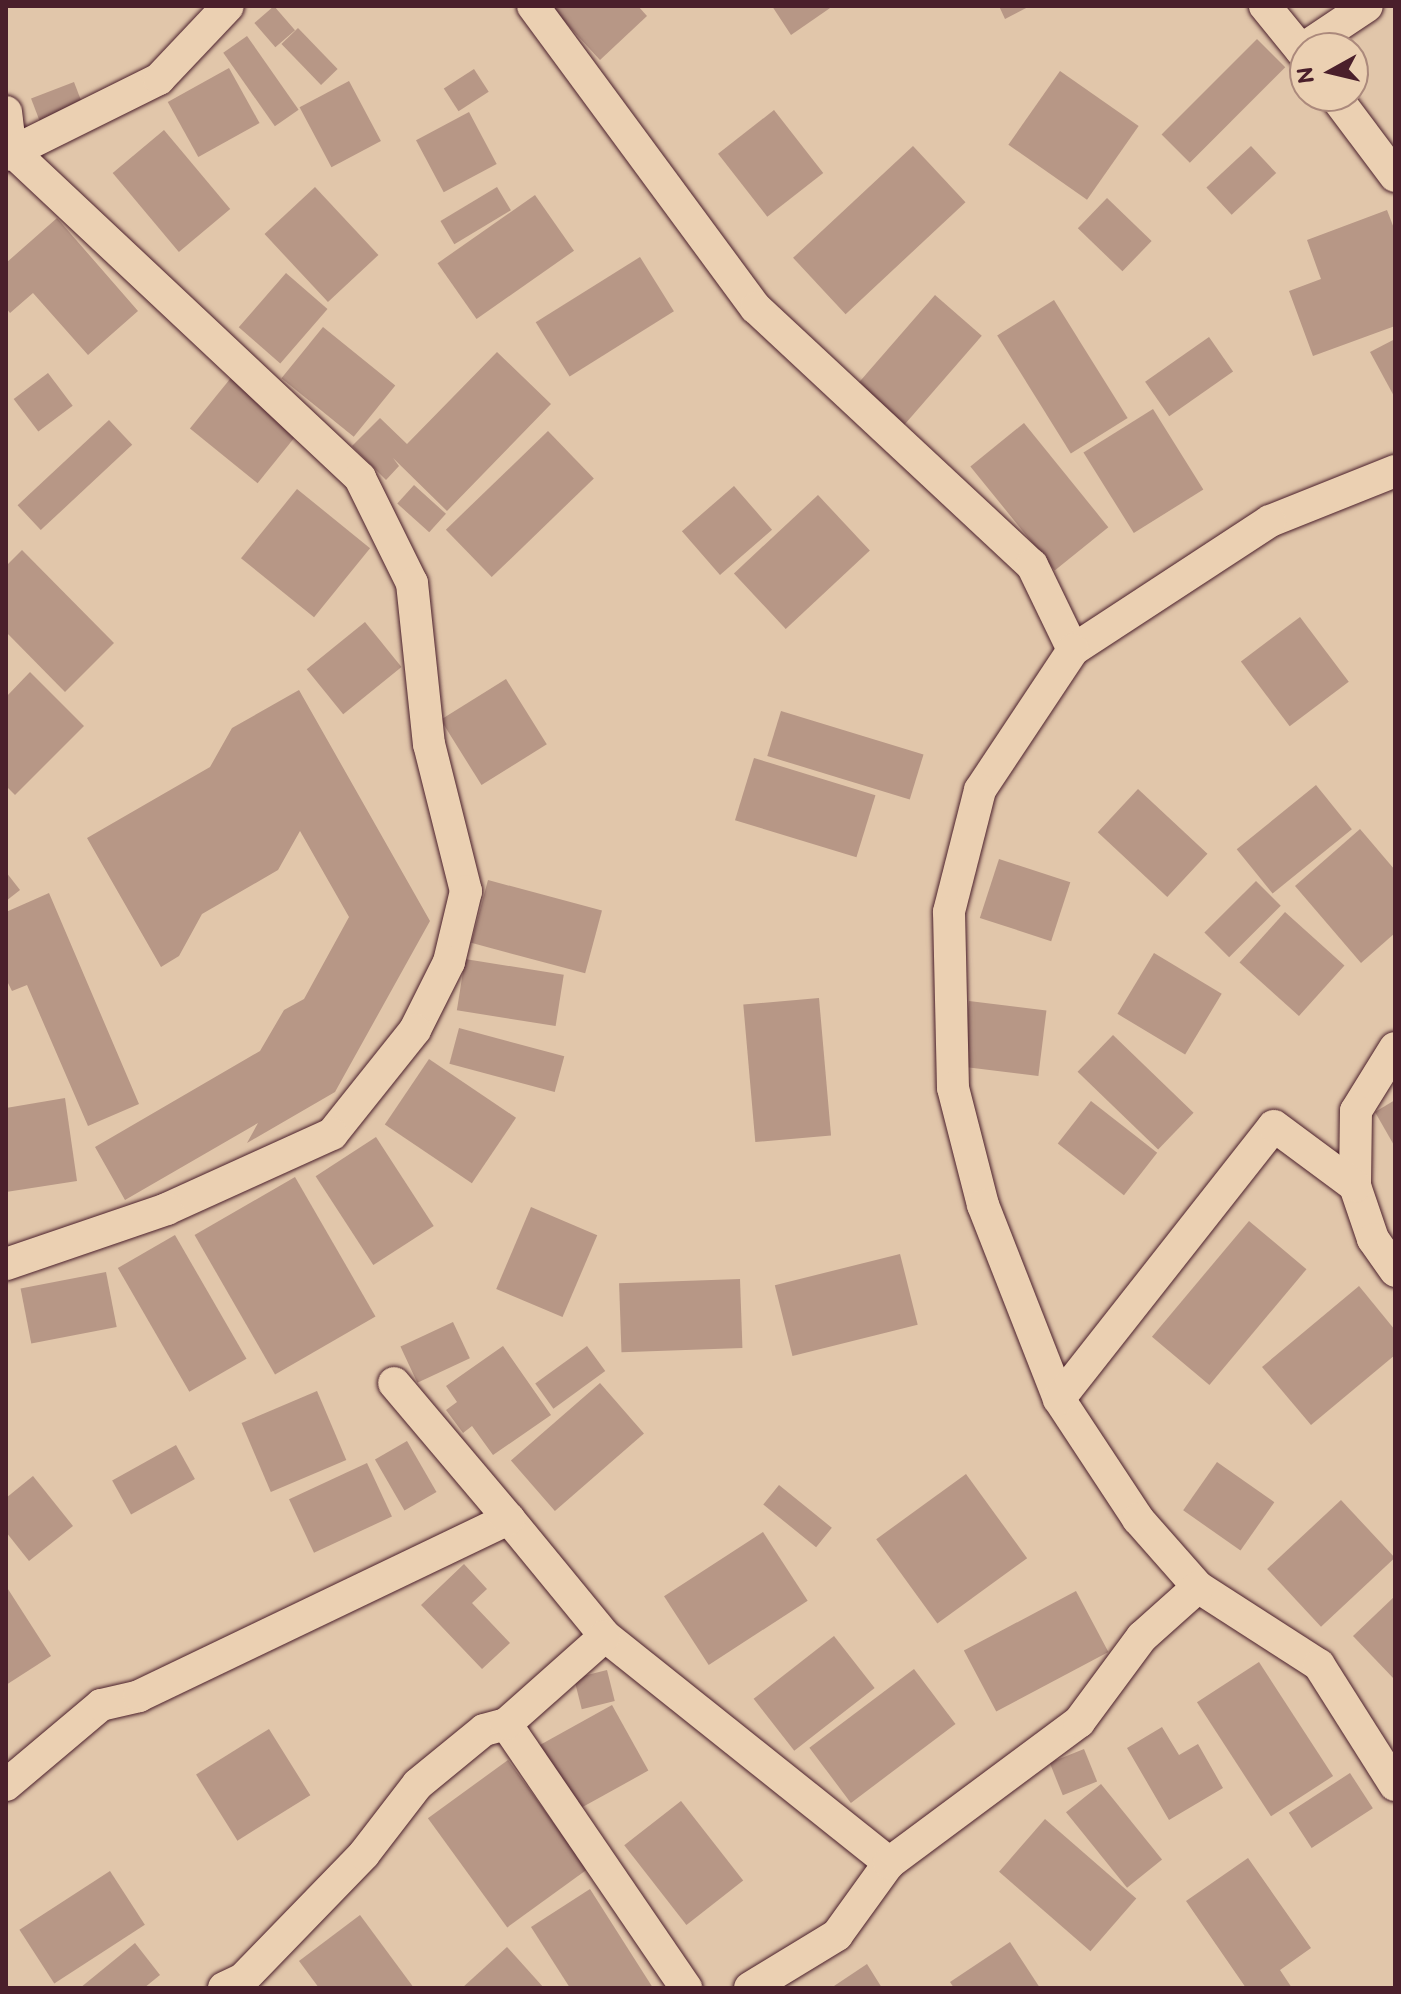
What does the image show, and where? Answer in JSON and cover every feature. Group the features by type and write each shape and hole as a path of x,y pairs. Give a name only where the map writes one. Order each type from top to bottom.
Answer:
{"street":[{"path":"9,153 159,79 228,6"},
{"path":"533,6 756,308 1032,565 1073,650"},
{"path":"1265,6 1289,36"},
{"path":"1332,32 1367,6"},
{"path":"6,112 9,153 360,478 412,583 429,744 466,891 449,962 415,1030 332,1134 167,1209 6,1264"},
{"path":"1347,112 1395,176"},
{"path":"1395,471 1270,521 1073,650 980,790 949,912 953,1088 983,1205 1059,1399 1138,1519 1198,1587 1319,1665 1395,1785"},
{"path":"1395,1048 1356,1111 1355,1186 1373,1239 1395,1271"},
{"path":"1059,1399 1274,1126 1355,1186"},
{"path":"394,1383 605,1636 889,1863"},
{"path":"6,1785 101,1705 139,1696 509,1519"},
{"path":"750,1988 837,1935 889,1863 1079,1722 1142,1637 1198,1587"},
{"path":"224,1988 243,1979 364,1854 418,1784 484,1730 506,1724 605,1636"},
{"path":"506,1724 686,1988"}],"building":[{"path":"274,6 295,30 275,47 254,23"},
{"path":"638,6 647,16 600,60 552,8"},
{"path":"772,6 833,6 791,35"},
{"path":"999,6 1030,6 1005,19"},
{"path":"298,28 338,69 321,85 281,44"},
{"path":"247,36 299,110 275,126 223,53"},
{"path":"1257,39 1285,67 1190,163 1162,134"},
{"path":"229,68 260,123 198,157 168,102"},
{"path":"474,69 489,92 459,111 444,89"},
{"path":"1060,71 1139,126 1087,200 1008,145"},
{"path":"349,81 381,141 331,167 300,107"},
{"path":"74,82 84,108 41,125 31,98"},
{"path":"774,110 823,173 767,217 718,154"},
{"path":"469,112 497,164 444,192 416,140"},
{"path":"164,130 230,209 179,252 113,173"},
{"path":"913,146 966,202 846,314 793,258"},
{"path":"1251,146 1276,173 1232,215 1206,188"},
{"path":"315,187 378,255 328,302 265,234"},
{"path":"497,187 511,210 454,244 440,221"},
{"path":"535,195 574,251 477,319 438,263"},
{"path":"1107,198 1152,241 1122,271 1078,228"},
{"path":"1387,210 1395,231 1395,326 1313,356 1289,291 1321,279 1307,240"},
{"path":"57,218 138,311 88,355 33,293 10,313 6,308 6,263"},
{"path":"640,257 674,311 570,376 536,322"},
{"path":"286,273 328,309 280,363 239,327"},
{"path":"935,295 982,336 904,425 858,384"},
{"path":"1054,300 1128,418 1071,453 997,336"},
{"path":"323,327 395,386 354,437 281,378"},
{"path":"1209,337 1233,371 1169,416 1145,382"},
{"path":"1395,339 1395,398 1370,352"},
{"path":"497,352 551,404 447,511 393,458 399,466 386,480 352,446 380,418 407,444"},
{"path":"48,373 73,406 38,432 14,399"},
{"path":"234,374 302,429 258,483 190,428"},
{"path":"1153,409 1203,490 1134,533 1083,452"},
{"path":"109,420 132,445 41,530 18,505"},
{"path":"1024,423 1108,527 1055,571 970,466"},
{"path":"548,431 594,478 492,577 446,530"},
{"path":"414,485 446,514 429,532 397,504"},
{"path":"734,486 772,530 720,575 682,531"},
{"path":"297,489 370,548 314,617 241,558"},
{"path":"818,495 870,551 786,629 734,573"},
{"path":"22,550 114,643 65,692 6,632 6,566"},
{"path":"1300,617 1349,682 1290,726 1241,662"},
{"path":"365,622 402,667 343,714 307,669"},
{"path":"30,672 84,726 15,795 6,786 6,697"},
{"path":"506,679 547,744 482,785 441,720"},
{"path":"299,690 430,921 335,1092 247,1143 258,1123 125,1200 95,1147 260,1051 284,1010 304,999 349,917 300,831 278,870 202,914 179,956 161,967 87,838 210,767 232,728"},
{"path":"781,711 923,755 910,800 767,756"},
{"path":"754,758 875,795 856,857 735,820"},
{"path":"1316,785 1352,829 1273,893 1237,849"},
{"path":"1138,789 1207,854 1167,897 1098,832"},
{"path":"1360,829 1395,870 1395,933 1361,963 1295,886"},
{"path":"999,859 1070,882 1051,941 980,918"},
{"path":"6,872 20,890 6,901"},
{"path":"488,880 602,911 585,973 471,943"},
{"path":"1256,881 1281,906 1229,957 1204,933"},
{"path":"49,893 139,1104 88,1126 27,985 12,991 6,979 6,912"},
{"path":"1285,912 1344,966 1299,1016 1239,963"},
{"path":"1154,953 1222,994 1185,1055 1117,1014"},
{"path":"465,959 564,975 556,1026 457,1010"},
{"path":"819,998 831,1135 755,1142 743,1005"},
{"path":"969,1001 1046,1011 1038,1076 961,1067"},
{"path":"459,1028 564,1056 555,1092 449,1064"},
{"path":"1113,1035 1194,1113 1158,1149 1078,1072"},
{"path":"429,1059 516,1118 472,1183 385,1124"},
{"path":"65,1098 77,1181 6,1192 6,1108"},
{"path":"1395,1100 1395,1147 1375,1112"},
{"path":"1091,1101 1157,1153 1124,1195 1058,1144"},
{"path":"376,1137 434,1226 373,1265 316,1176"},
{"path":"295,1177 376,1316 275,1374 195,1235"},
{"path":"531,1207 597,1235 563,1317 496,1289"},
{"path":"1249,1221 1306,1269 1209,1385 1152,1337"},
{"path":"175,1235 246,1359 189,1392 118,1268"},
{"path":"900,1254 918,1325 792,1356 775,1285"},
{"path":"106,1272 117,1327 31,1344 21,1289"},
{"path":"740,1279 742,1348 621,1352 619,1283"},
{"path":"1359,1286 1395,1330 1395,1355 1311,1425 1262,1367"},
{"path":"453,1322 470,1358 417,1383 400,1347"},
{"path":"503,1346 551,1415 493,1455 472,1426 463,1433 446,1410 457,1402 446,1386"},
{"path":"587,1346 605,1371 553,1409 535,1384"},
{"path":"600,1383 644,1434 555,1511 511,1460"},
{"path":"317,1391 346,1460 271,1492 242,1423"},
{"path":"407,1441 436,1492 404,1511 375,1460"},
{"path":"176,1445 195,1479 131,1515 112,1480"},
{"path":"1217,1462 1274,1502 1240,1550 1183,1510"},
{"path":"367,1463 392,1516 314,1553 289,1499"},
{"path":"966,1474 1027,1558 937,1623 876,1539"},
{"path":"33,1476 73,1526 29,1561 6,1532 6,1498"},
{"path":"779,1485 832,1528 816,1547 763,1504"},
{"path":"1341,1500 1395,1558 1321,1627 1267,1569"},
{"path":"763,1532 808,1601 709,1665 664,1596"},
{"path":"464,1564 487,1589 472,1603 510,1643 482,1669 421,1605"},
{"path":"6,1586 51,1656 6,1685"},
{"path":"1076,1591 1108,1652 996,1712 964,1651"},
{"path":"1395,1596 1395,1680 1353,1636"},
{"path":"834,1636 875,1688 794,1751 754,1699"},
{"path":"1259,1662 1333,1776 1271,1816 1197,1702"},
{"path":"914,1669 956,1724 851,1803 809,1748"},
{"path":"607,1670 615,1701 582,1709 574,1678"},
{"path":"612,1705 648,1771 574,1812 538,1746"},
{"path":"1162,1727 1179,1755 1198,1744 1223,1788 1169,1820 1127,1748"},
{"path":"269,1729 310,1795 237,1841 196,1775"},
{"path":"1084,1749 1097,1781 1063,1795 1050,1763"},
{"path":"508,1760 587,1869 507,1927 428,1818"},
{"path":"1350,1773 1373,1808 1312,1848 1289,1813"},
{"path":"1101,1784 1162,1859 1127,1888 1066,1812"},
{"path":"681,1801 743,1881 686,1925 624,1845"},
{"path":"1045,1819 1136,1898 1090,1951 999,1872"},
{"path":"1248,1858 1311,1948 1280,1970 1292,1988 1246,1988 1186,1901"},
{"path":"110,1871 145,1925 54,1983 19,1930"},
{"path":"590,1889 653,1988 570,1988 531,1927"},
{"path":"360,1915 414,1988 319,1988 299,1961"},
{"path":"1010,1942 1040,1988 954,1988 950,1982"},
{"path":"135,1943 160,1975 144,1988 80,1988"},
{"path":"507,1947 544,1988 462,1988"},
{"path":"867,1964 882,1988 831,1988"}]}
